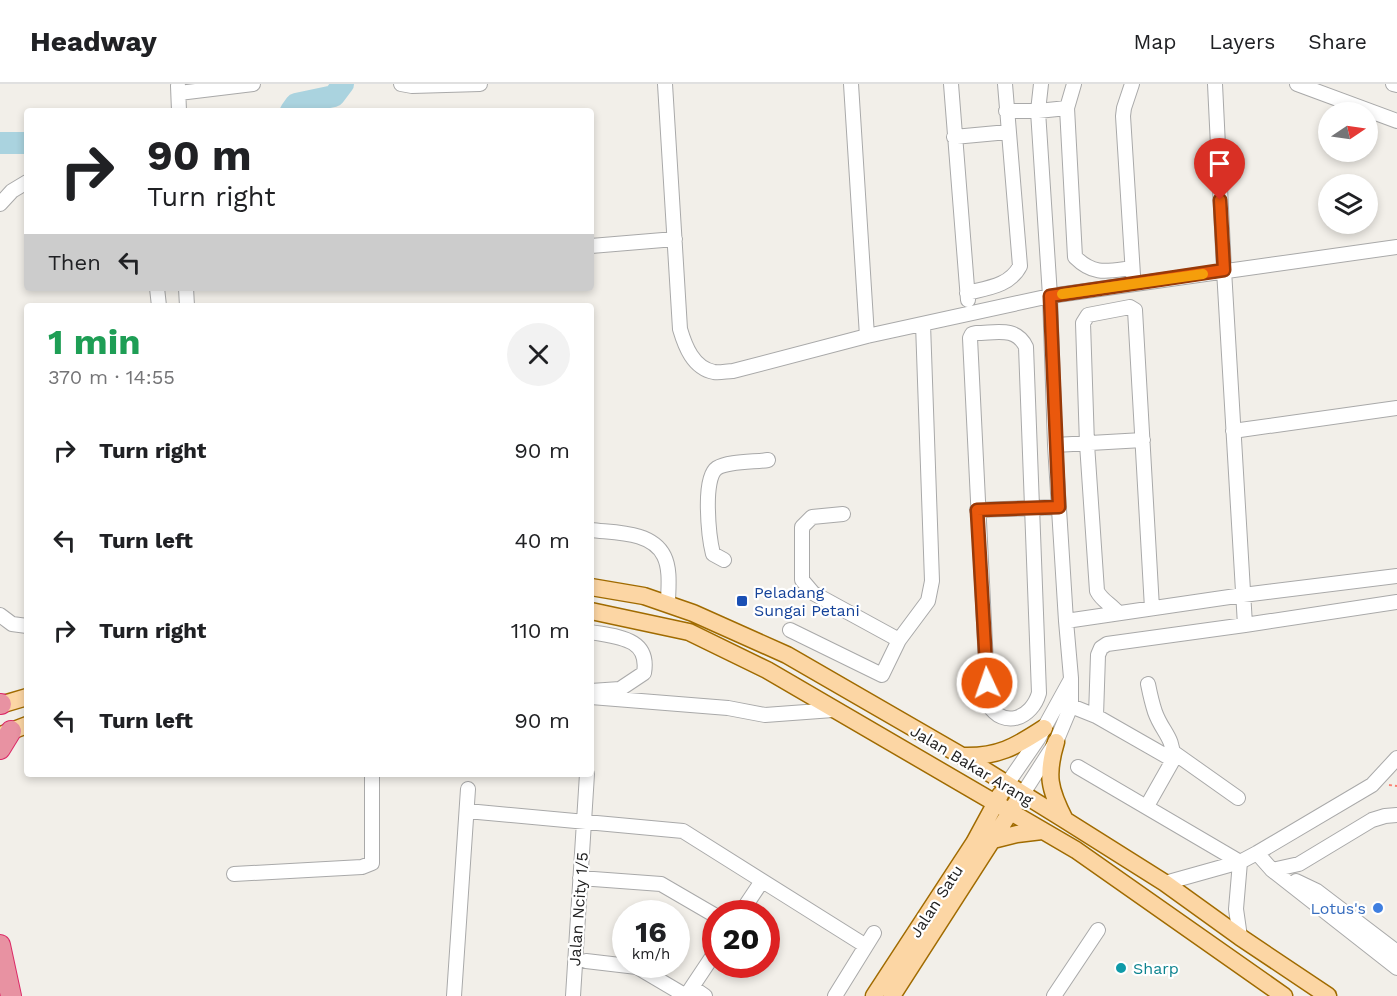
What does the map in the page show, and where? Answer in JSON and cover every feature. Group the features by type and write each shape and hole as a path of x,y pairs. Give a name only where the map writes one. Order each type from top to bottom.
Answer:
{"highway":[{"path":"0,749 13,730"},
{"path":"0,945 11,996"}],"main road":[{"name":"Jalan Bakar Arang","path":"594,588 644,596 668,604 788,655 1065,819 1165,883 1328,996"},
{"name":"Jalan Bakar Arang","path":"594,612 689,632 767,670 1076,850 1284,996"},
{"path":"0,704 24,698"},
{"path":"962,756 983,757 1004,752 1044,728"},
{"path":"1056,742 1049,781 1054,799 1065,819"},
{"name":"Jalan Satu","path":"874,996 974,843 1007,784"},
{"path":"967,788 978,815 974,843"},
{"name":"Jalan Satu","path":"892,996 1022,795"},
{"path":"993,840 1042,831"}],"street":[{"path":"179,108 178,88 253,84"},
{"path":"401,84 412,86 480,84"},
{"path":"665,84 680,329 686,349 699,365 714,372 733,371 867,336 1050,296 1397,247"},
{"path":"851,84 867,336"},
{"path":"951,84 969,314"},
{"path":"967,293 1008,281 1016,274 1020,266 1005,84"},
{"path":"1022,795 1056,742 1071,706 1038,111 1041,84"},
{"path":"1074,84 1067,108 1075,257 1092,270 1132,267"},
{"path":"1132,84 1123,116 1133,284"},
{"path":"1215,84 1245,625"},
{"path":"1297,84 1397,121"},
{"path":"1006,111 1067,108"},
{"path":"954,137 1008,132"},
{"path":"0,204 12,191 24,184"},
{"path":"594,246 675,239"},
{"path":"1118,613 1112,605 1101,598 1097,591 1083,323 1088,315 1130,307 1135,310 1152,608"},
{"path":"790,630 882,675 899,640 928,602 932,581 923,324"},
{"path":"1014,333 1022,338 1026,347 1031,508 1040,693 1025,714 1013,720 1001,718 988,704 977,510 970,338 972,334 1014,333"},
{"path":"1233,432 1397,408"},
{"path":"1055,446 1143,440"},
{"path":"724,560 713,554 711,545 708,491 710,478 714,469 722,466 768,460"},
{"path":"977,510 1059,507"},
{"path":"843,514 812,517 802,527 802,580 813,593 899,640"},
{"path":"594,530 631,535 657,546 665,557 668,569 668,604"},
{"path":"1066,621 1243,595 1397,576"},
{"path":"1096,716 1098,655 1101,648 1107,644 1397,602"},
{"path":"0,615 12,624 24,626"},
{"path":"594,633 628,641 642,649 646,662 644,673 620,689 594,691"},
{"path":"1007,784 1044,728 1071,678"},
{"path":"1147,806 1173,756 1171,739 1155,712 1148,684"},
{"path":"594,697 729,708 765,715 833,710"},
{"path":"1071,706 1096,716 1173,756 1238,798"},
{"path":"1165,883 1240,862 1257,853 1372,785 1397,758"},
{"path":"1078,767 1240,862"},
{"path":"234,874 362,867 372,863 372,777"},
{"name":"Jalan Ncity 1/5","path":"573,996 587,777"},
{"path":"454,996 468,789"},
{"path":"467,811 682,831 866,946"},
{"path":"1272,870 1299,864 1372,820 1397,815"},
{"path":"1257,853 1272,870 1397,968"},
{"path":"1240,862 1236,909 1240,937"},
{"path":"1272,870 1317,891 1397,952"},
{"path":"580,878 661,884 702,908"},
{"path":"749,900 762,880"},
{"path":"1054,996 1098,930"},
{"path":"835,996 874,933"},
{"path":"586,961 637,966 688,993 705,996"},
{"path":"688,993 702,972"}],"waterway":[{"path":"293,108 296,104 334,96 343,84"},
{"path":"0,143 24,143"}],"slow traffic":[{"path":"1062,294 1203,274"}],"place":[{"name":"Peladang Sungai Petani","path":"742,601"},
{"name":"Lotus's","path":"1378,908"},
{"name":"Sharp","path":"1121,968"}],"route":[{"path":"987,683 977,510 1059,507 1050,296 1224,270 1220,200"}]}
